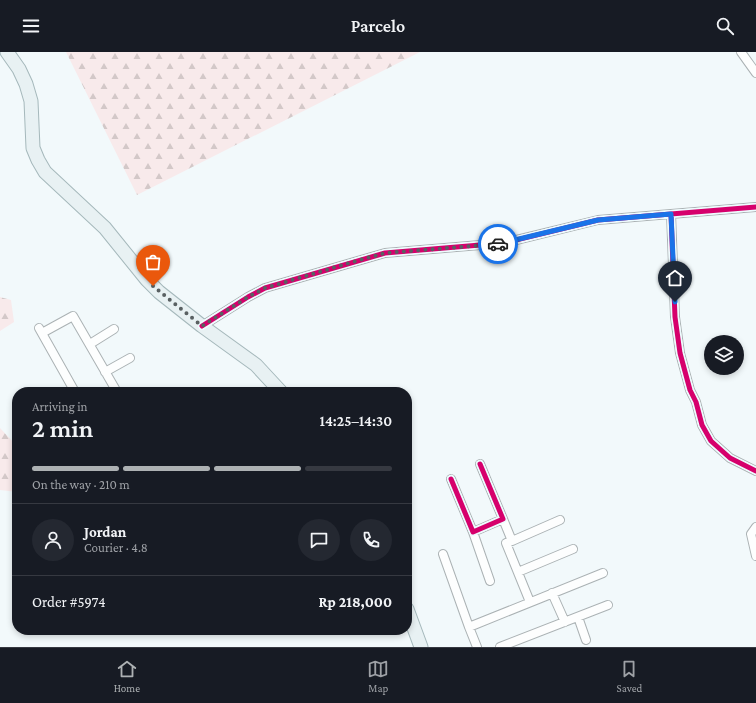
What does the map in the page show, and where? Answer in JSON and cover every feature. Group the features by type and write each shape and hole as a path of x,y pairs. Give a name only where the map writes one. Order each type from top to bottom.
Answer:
{"main road":[{"path":"7,52 19,69 26,84 31,101 33,148 45,172 105,228 153,286 202,326 256,365 276,387"},
{"path":"412,624 419,646"}],"street":[{"path":"741,52 756,73"},
{"path":"202,326 265,288 385,253 504,243 598,220 756,207"},
{"path":"671,214 675,317 680,353 690,390 696,402 702,425 711,442 730,458 756,472"},
{"path":"72,387 41,331 73,316 114,387"},
{"path":"90,344 114,329"},
{"path":"105,372 130,358"},
{"path":"480,464 512,541"},
{"path":"451,479 473,532 490,581"},
{"path":"473,532 503,519"},
{"path":"530,602 506,544 560,520"},
{"path":"756,527 751,534 756,556"},
{"path":"518,572 573,549"},
{"path":"444,554 477,647"},
{"path":"469,627 603,573"},
{"path":"552,593 564,622"},
{"path":"500,647 608,605"},
{"path":"578,617 586,640"}],"green space":[{"path":"66,52 420,52 137,195"},
{"path":"0,297 11,300 14,322 0,331"},
{"path":"0,428 12,441 12,491 0,490"}],"cycle path":[{"path":"202,326 265,288 385,253 504,243 598,220 756,207"},
{"path":"671,214 675,317 680,353 690,390 696,402 702,425 711,441 730,458 756,471"},
{"path":"451,479 473,532 503,519 480,464"}],"way so far":[{"path":"153,286 202,326 265,288 385,253 498,244"}],"route":[{"path":"498,244 598,220 671,214 675,302"}]}
